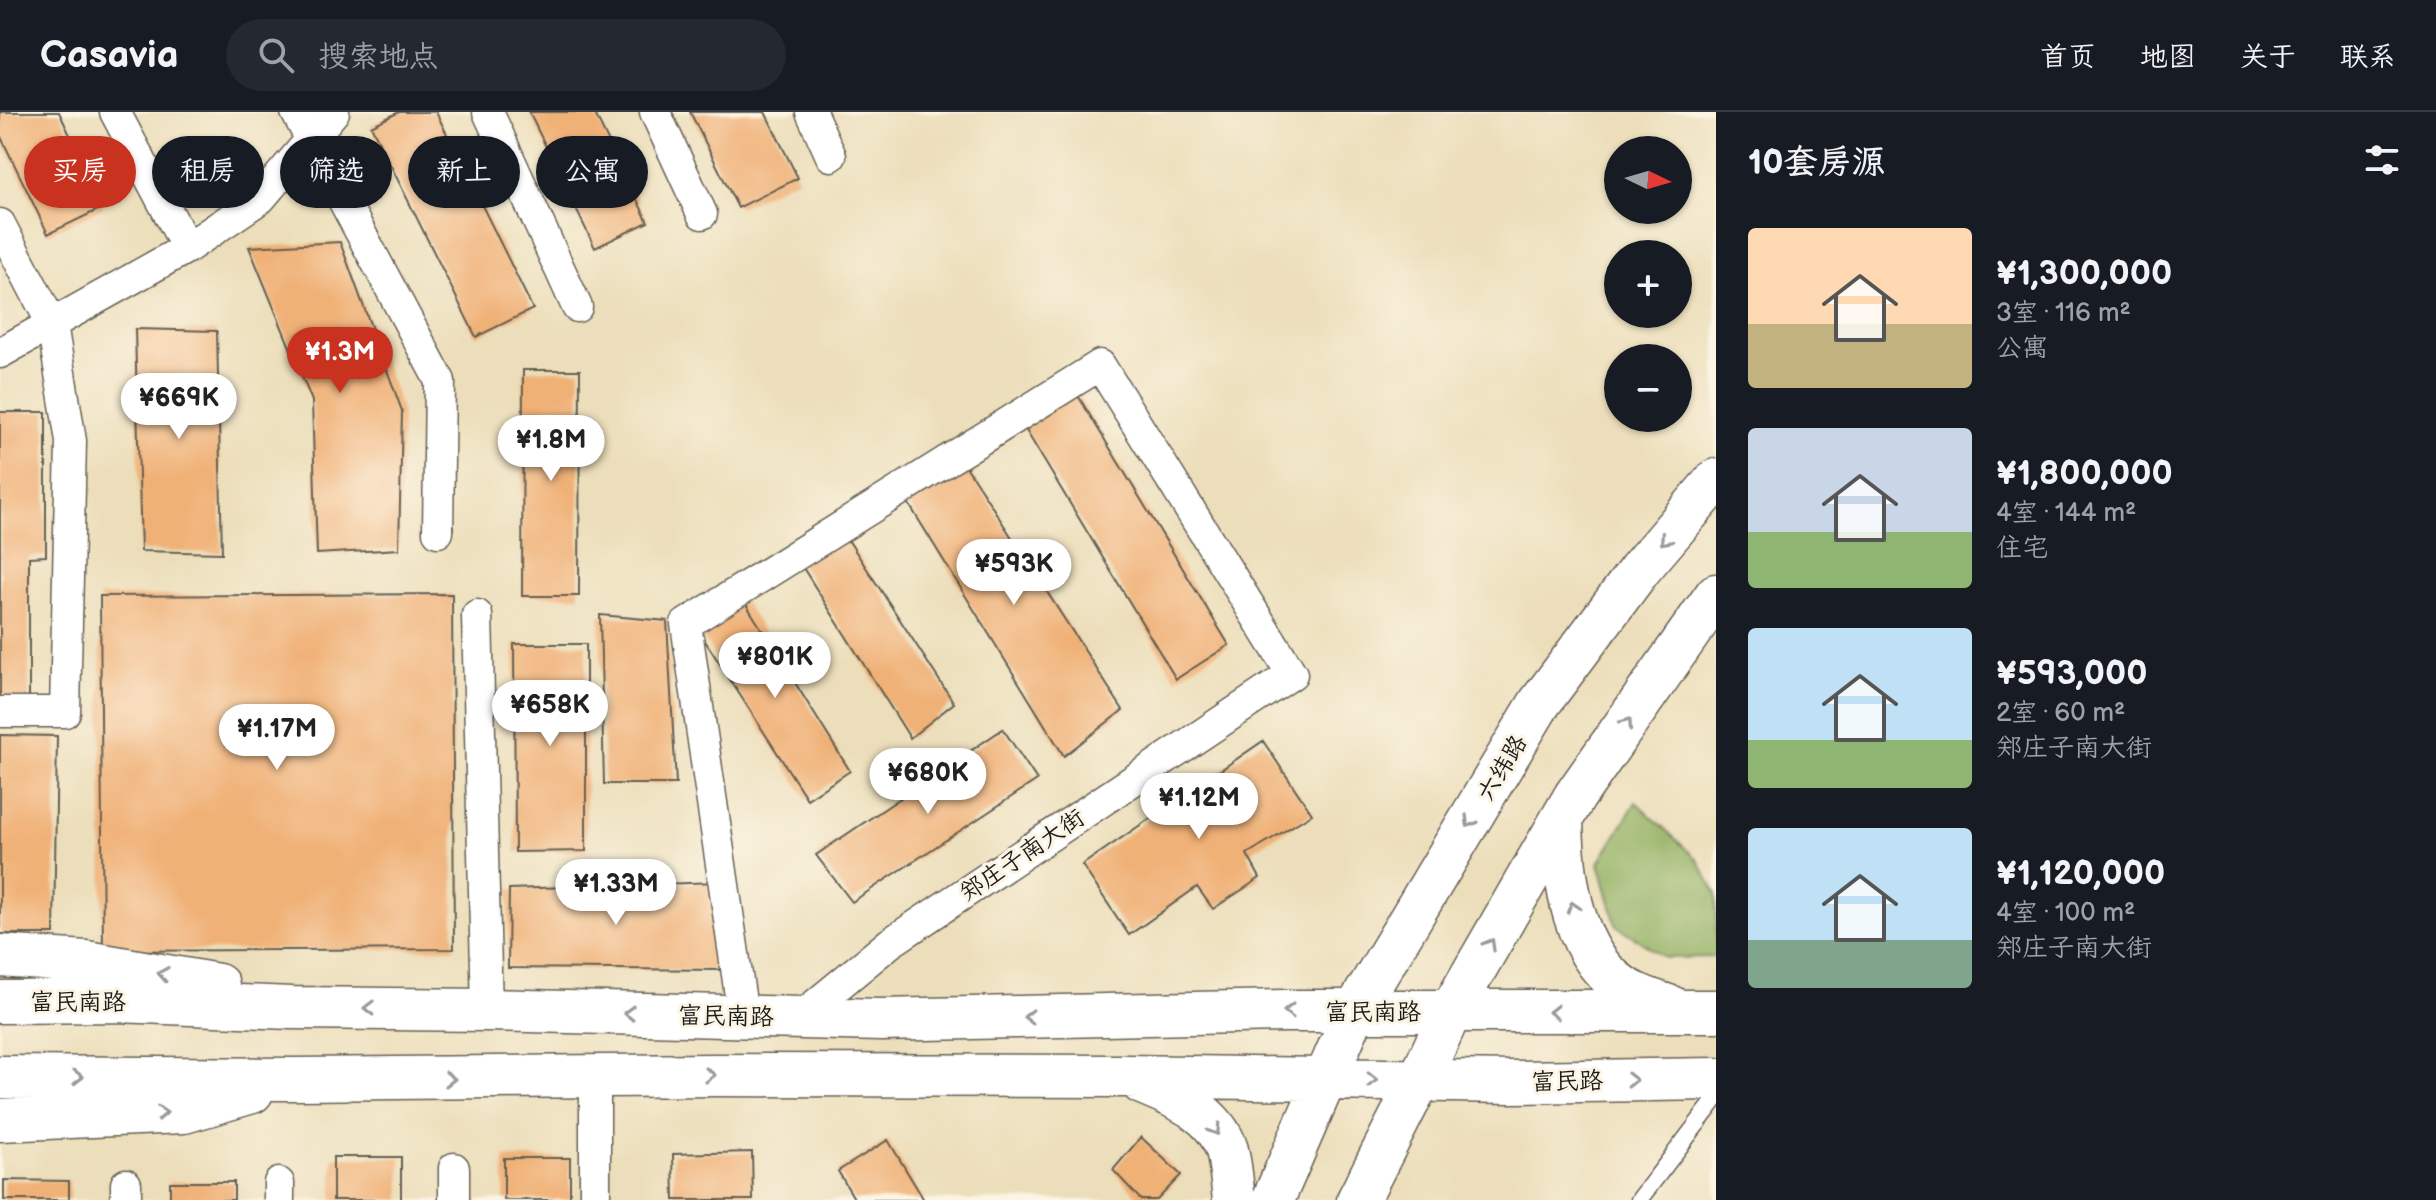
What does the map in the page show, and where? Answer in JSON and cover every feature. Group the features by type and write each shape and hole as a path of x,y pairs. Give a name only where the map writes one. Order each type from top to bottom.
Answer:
{"main road":[{"name":"六纬路","path":"1325,1080 1354,1013 1539,704 1640,569 1716,480"},
{"path":"1358,1200 1451,1011 1562,819 1716,595"},
{"path":"1562,819 1562,856 1569,896 1582,936 1598,964 1628,990 1699,1012"},
{"path":"0,956 86,962 168,975 242,989 292,1008"},
{"name":"富民南路","path":"0,1002 117,1001 292,1008 881,1020 1284,1011 1451,1011"},
{"path":"1451,1011 1699,1012"},
{"path":"0,1077 1126,1076 1182,1100 1206,1116 1227,1149 1234,1200"},
{"name":"富民路","path":"1126,1076 1419,1081 1716,1079"},
{"path":"0,1120 184,1112 297,1079"},
{"path":"1273,1200 1325,1080"}],"street":[{"path":"115,112 187,248"},
{"path":"296,112 308,136"},
{"path":"314,136 334,112"},
{"path":"488,112 577,307"},
{"path":"655,112 702,214"},
{"path":"811,112 831,156"},
{"path":"0,353 187,248 261,198 280,176"},
{"path":"346,208 440,381 438,532"},
{"path":"0,224 52,324 71,441 65,712 0,712"},
{"name":"郑庄子南大街","path":"743,1016 686,624 1100,365 1292,674 890,943 799,1018"},
{"path":"477,615 487,1010"},
{"path":"595,1077 595,1200"},
{"path":"454,1168 454,1200"}],"lane":[{"path":"1639,1200 1716,1099"}],"green space":[{"path":"1636,802 1698,860 1716,894 1716,957 1665,958 1616,925 1599,863"}],"building":[{"path":"0,112 59,112 70,136 24,136 24,184 0,135"},
{"path":"399,112 436,112 448,136 408,136 408,200 392,168 392,136 376,136 371,126"},
{"path":"529,112 594,112 606,136 541,136"},
{"path":"690,112 765,112 798,178 738,208"},
{"path":"35,208 102,208 48,234"},
{"path":"412,208 483,208 533,309 476,337"},
{"path":"576,208 641,208 648,222 595,248"},
{"path":"340,242 402,411 399,549 317,554 312,401 249,247"},
{"path":"135,329 217,331 222,553 141,551"},
{"path":"523,370 580,370 579,596 522,596"},
{"path":"1074,389 1229,645 1176,679 1019,419"},
{"path":"0,412 46,412 46,556 29,557 29,700 0,700"},
{"path":"960,457 1123,710 1064,756 904,496"},
{"path":"843,532 954,703 910,738 800,563"},
{"path":"452,594 454,949 103,951 100,596"},
{"path":"744,601 850,771 807,799 700,633"},
{"path":"600,615 667,621 676,784 604,784"},
{"path":"514,644 586,644 586,851 515,852"},
{"path":"1003,729 1037,780 852,902 816,855"},
{"path":"0,735 57,736 54,934 0,934"},
{"path":"1263,741 1312,814 1247,854 1260,878 1213,909 1197,887 1129,935 1082,865"},
{"path":"719,882 722,970 508,968 509,889"},
{"path":"1141,1137 1181,1175 1157,1200 1141,1200 1113,1170"},
{"path":"888,1140 924,1200 855,1200 838,1171"},
{"path":"752,1152 753,1200 674,1200 673,1154"},
{"path":"333,1157 401,1157 401,1200 333,1200"},
{"path":"504,1158 570,1158 570,1200 504,1200"},
{"path":"4,1180 69,1181 69,1200 4,1200"},
{"path":"170,1182 234,1182 234,1200 170,1200"}]}
